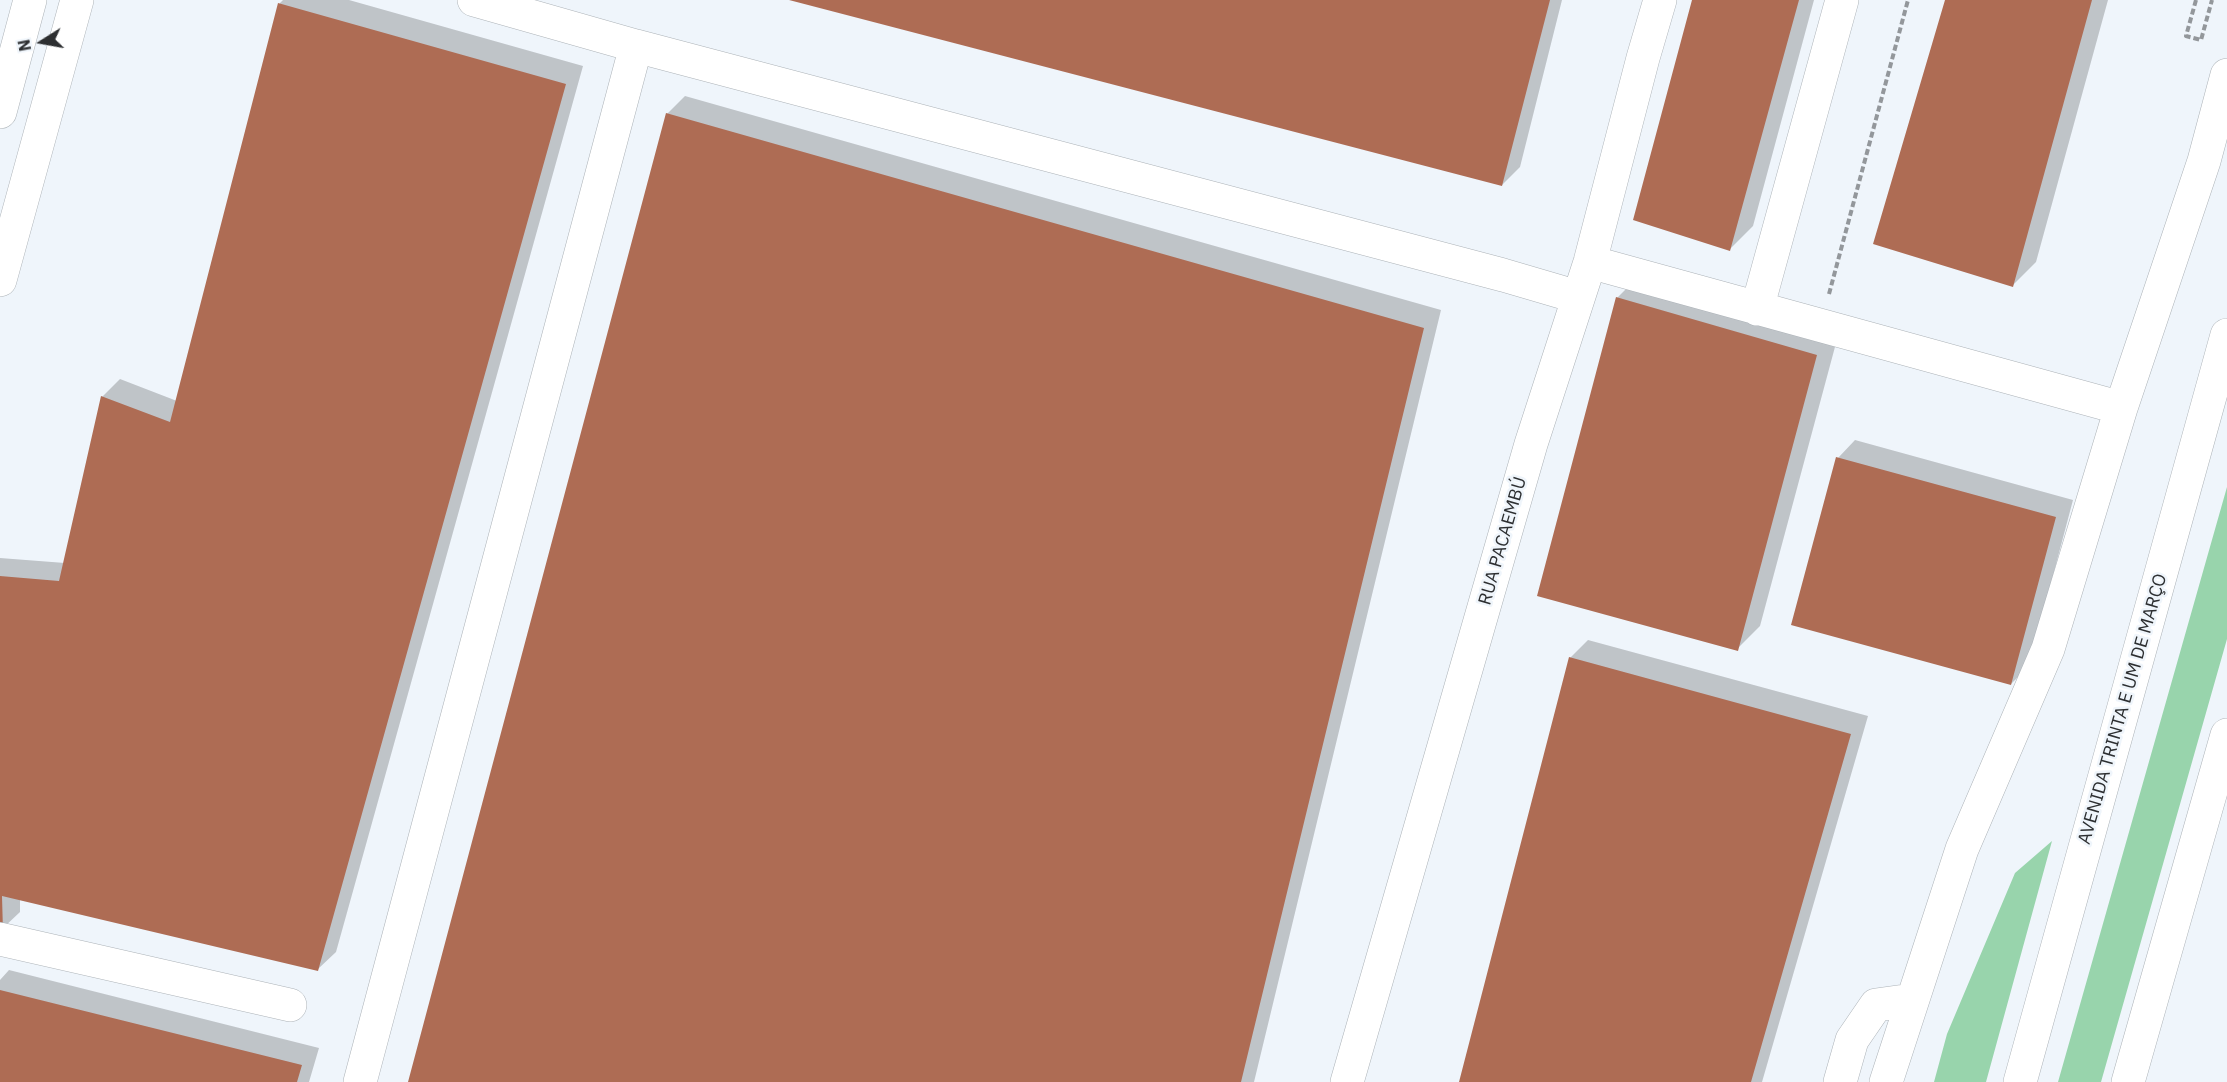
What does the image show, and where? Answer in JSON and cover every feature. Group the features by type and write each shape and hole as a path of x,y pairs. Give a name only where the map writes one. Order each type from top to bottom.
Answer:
{"main road":[{"path":"0,112 30,0"},
{"path":"0,280 76,0"},
{"path":"474,0 636,46 1503,275 1578,297"},
{"name":"RUA PACAEMBÚ","path":"1347,1082 1531,444 1590,262 1660,0"},
{"path":"1757,309 1842,0"},
{"path":"360,1082 636,46"},
{"path":"1886,1082 1962,849 2048,649 2121,408 2204,161 2227,75"},
{"path":"1590,262 2121,408"},
{"name":"AVENIDA TRINTA E UM DE MARÇO","path":"2020,1082 2227,335"},
{"path":"2128,1082 2227,735"},
{"path":"0,939 290,1005"},
{"path":"1840,1082 1852,1040 1876,1005 1912,1000"}],"path":[{"path":"1819,326 1908,0"},
{"path":"2196,0 2186,36 2201,40 2212,0"}],"green space":[{"path":"2227,487 2227,639 2101,1082 2058,1082"},
{"path":"2052,841 1986,1082 1934,1082 1947,1034 2015,873"}],"building":[{"path":"789,0 1550,0 1502,186"},
{"path":"1692,0 1799,0 1730,251 1633,220"},
{"path":"1945,0 2092,0 2013,287 1873,244"},
{"path":"278,3 566,84 318,971 2,896 3,931 0,930 0,576 59,581 101,396 170,422"},
{"path":"666,113 1424,328 1241,1082 408,1082"},
{"path":"1616,297 1817,355 1738,651 1537,596"},
{"path":"1836,457 2056,517 2011,685 1791,625"},
{"path":"1569,657 1851,734 1751,1082 1459,1082"},
{"path":"0,990 302,1065 297,1082 0,1082"}]}
